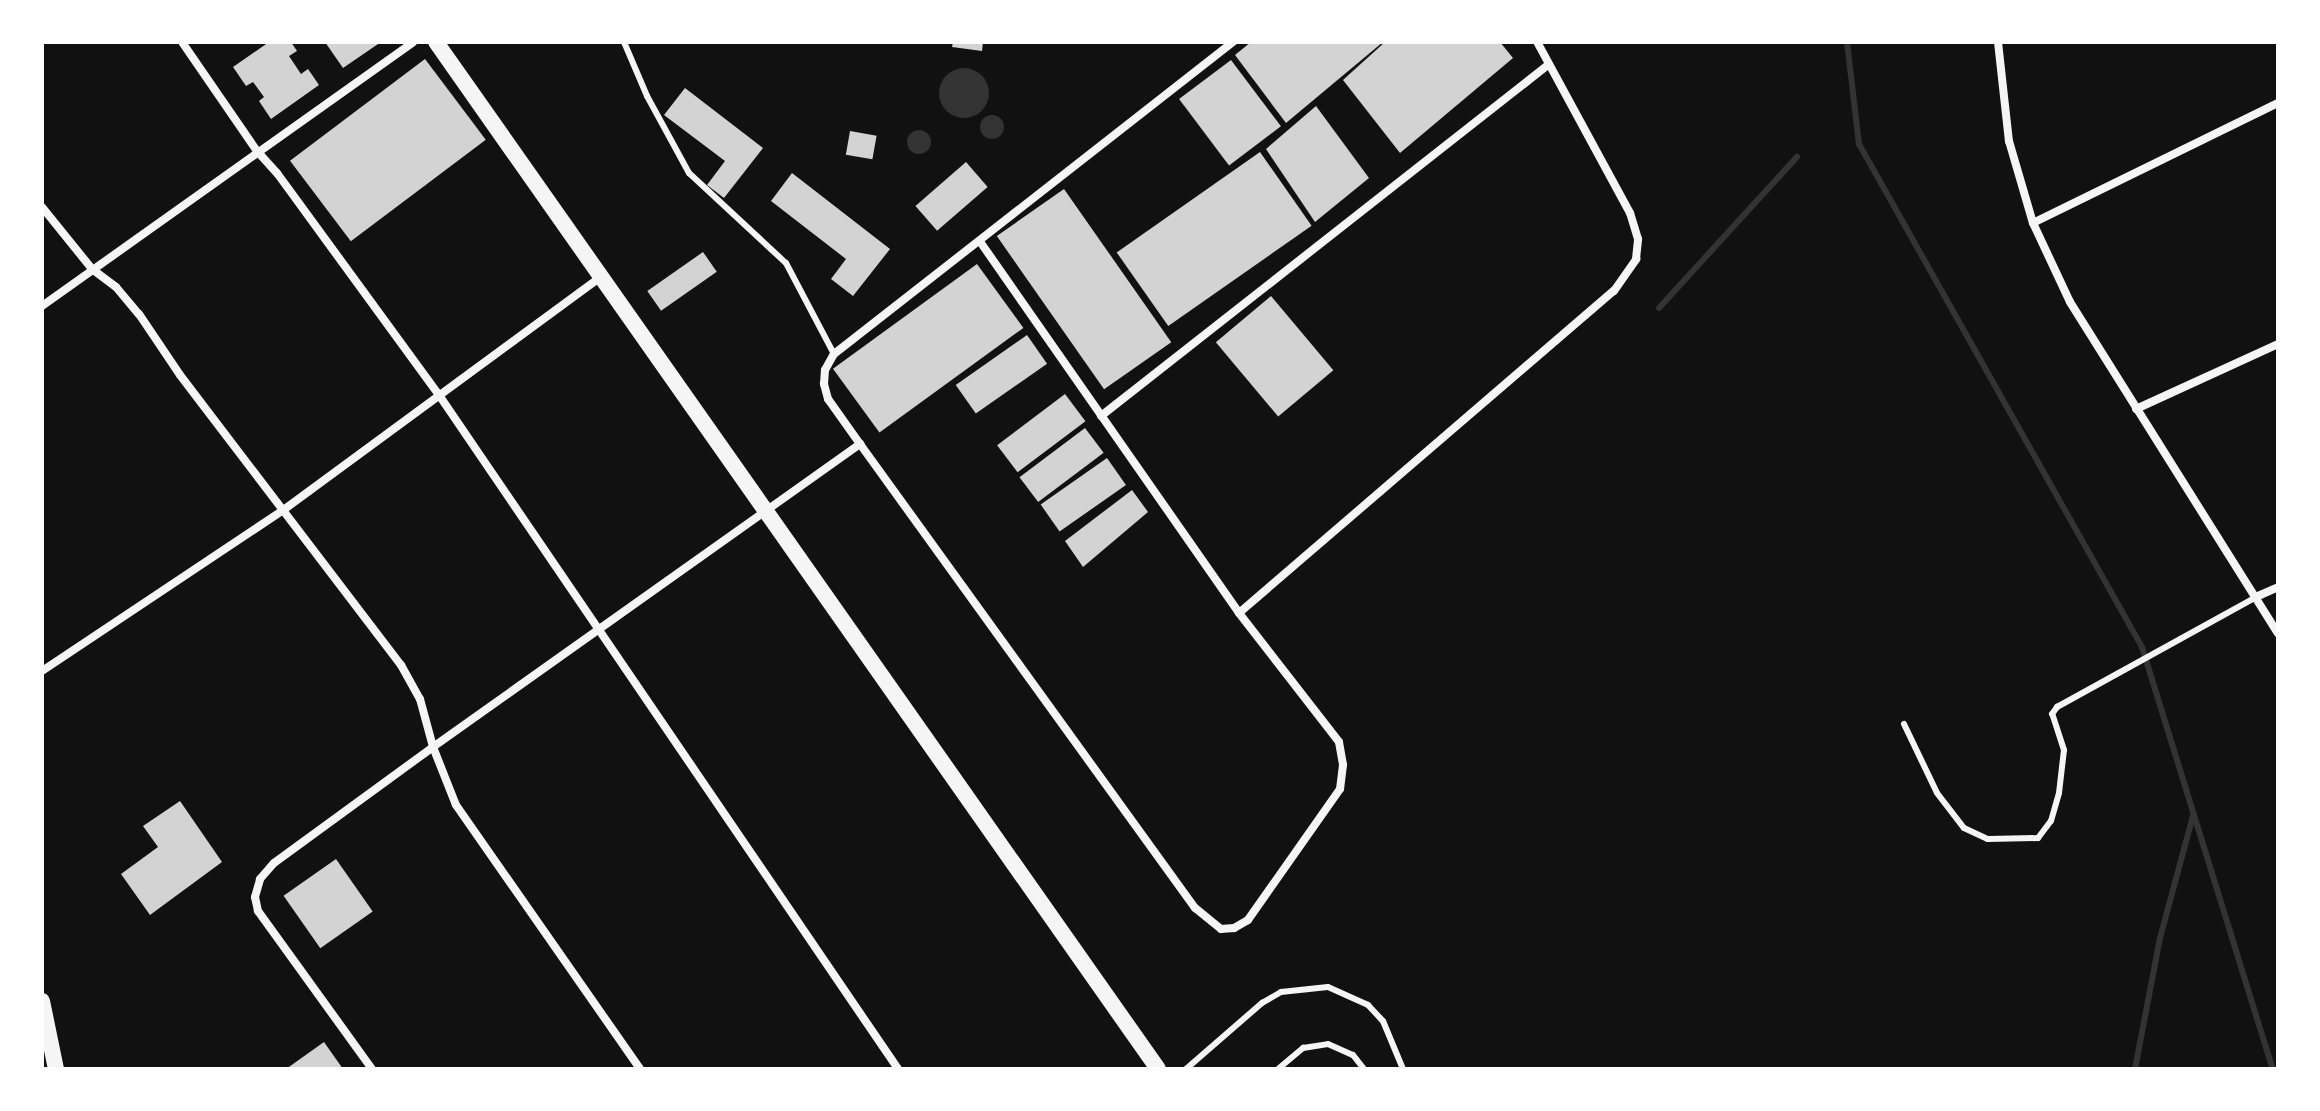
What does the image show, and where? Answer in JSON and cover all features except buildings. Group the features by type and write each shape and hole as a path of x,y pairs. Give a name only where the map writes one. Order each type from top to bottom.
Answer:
{"main road":[{"path":"436,42 768,510 1158,1069"},
{"path":"42,1001 56,1069"}],"street":[{"path":"182,42 257,151 277,173 439,395 898,1069"},
{"path":"42,306 413,42"},
{"path":"981,243 1239,613 1339,742 1343,765 1340,789 1248,920 1234,928 1221,929 1195,908 828,399 825,370 834,354 981,243 1233,42"},
{"path":"1239,613 1614,291 1636,259 1638,239 1630,213 1537,42"},
{"path":"1998,42 2009,141 2033,223 2070,302 2258,596 2278,633"},
{"path":"1101,416 1548,65"},
{"path":"2033,223 2278,103"},
{"path":"42,207 92,269 116,287 139,314 282,511 401,665 420,699 433,747 456,805 640,1069"},
{"path":"42,671 282,511 600,277"},
{"path":"2136,409 2278,344"},
{"path":"372,1069 258,911 255,897 260,879 274,863 433,747 860,444"},
{"path":"2258,596 2278,587"}],"lane":[{"path":"636,42 626,45 647,96 689,173 786,263 834,354"},
{"path":"1904,724 1937,793 1964,828 1988,839 2038,838 2051,821 2059,793 2064,750 2052,714 2057,707 2258,596"},
{"path":"1186,1069 1262,1003 1281,992 1328,987 1351,995 1383,1021 1403,1069"},
{"path":"1278,1069 1303,1048 1328,1044 1353,1055 1364,1069"}],"shaded area":[{"path":"964,68 982,75 989,93 982,111 964,118 946,111 939,93 946,75"},
{"path":"992,115 1001,118 1004,127 1001,136 992,139 983,136 980,127 983,118"},
{"path":"919,130 928,133 931,142 928,151 919,154 910,151 907,142 910,133"}],"waterway":[{"path":"1847,42 1859,144 2142,647 2273,1069"},
{"path":"1659,308 1797,157"},
{"path":"2135,1069 2160,938 2193,816"}]}
